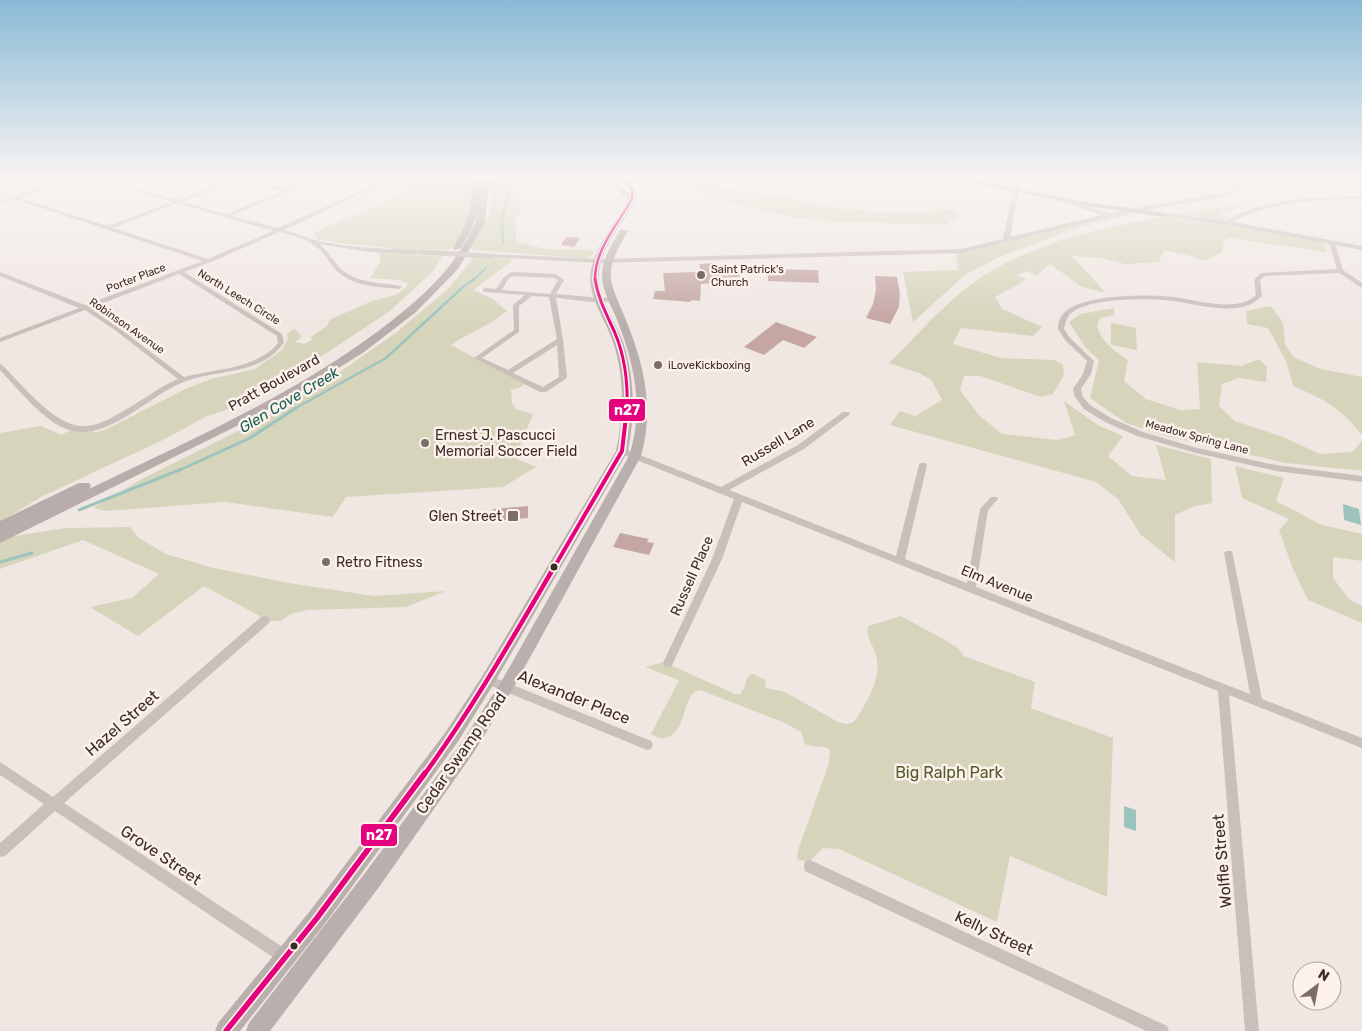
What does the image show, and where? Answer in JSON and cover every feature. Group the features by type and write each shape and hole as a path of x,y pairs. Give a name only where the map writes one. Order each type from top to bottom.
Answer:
{"main road":[{"name":"Pratt Boulevard","path":"0,527 271,395 325,362 368,333 428,284 446,264 469,226"},
{"name":"Pratt Boulevard","path":"0,538 280,399 336,366 379,336 439,285 457,264 476,236 479,226"},
{"path":"620,226 598,261 595,272 596,284 621,354 629,396 628,453"},
{"path":"623,226 606,272 613,299 630,340 640,379 642,425 639,444 628,453"},
{"name":"Cedar Swamp Road","path":"226,1031 317,918 451,738 628,453"},
{"name":"Cedar Swamp Road","path":"257,1031 468,747 506,688 628,453"}],"street":[{"path":"102,226 209,261"},
{"path":"108,228 113,226"},
{"path":"262,226 311,241 370,250 598,261 794,254 956,252 1065,226"},
{"name":"Porter Place","path":"0,340 209,261 290,226"},
{"path":"1006,241 1009,226"},
{"path":"1244,226 1362,248"},
{"path":"311,241 320,246 336,266 349,278 362,282 398,287"},
{"path":"1332,242 1340,271 1362,286"},
{"name":"Meadow Spring Lane","path":"1340,271 1263,274 1257,280 1259,296 1252,302 1244,305 1224,306 1172,299 1136,297 1096,302 1069,311 1064,316 1061,329 1067,340 1091,361 1087,374 1077,388 1079,397 1088,407 1108,420 1140,434 1170,443 1266,466 1300,473 1362,479"},
{"name":"North Leech Circle","path":"181,272 273,330 280,335 281,343 276,351 264,359 183,380"},
{"name":"Robinson Avenue","path":"0,274 86,308 117,329 183,380"},
{"path":"498,291 506,278 512,274 560,278 561,280 552,295 560,340 563,378 543,390 477,358 517,331 516,305 530,294"},
{"path":"485,290 602,300 613,299"},
{"path":"508,373 560,340"},
{"path":"0,366 56,421 70,428 86,429 109,422 183,380"},
{"name":"Russell Lane","path":"722,490 801,447 846,414"},
{"name":"Elm Avenue","path":"628,453 1362,743"},
{"path":"900,560 923,465"},
{"name":"Russell Place","path":"668,663 716,560 739,498"},
{"path":"971,588 984,509 994,500"},
{"path":"1229,553 1257,702"},
{"name":"Hazel Street","path":"0,851 265,620"},
{"name":"Alexander Place","path":"488,680 647,744"},
{"name":"Wolfle Street","path":"1223,688 1252,1031"},
{"name":"Grove Street","path":"0,768 304,969"},
{"name":"Kelly Street","path":"810,866 1162,1031"}],"green space":[{"path":"329,226 466,226 460,238 447,250 405,249 417,255 442,256 434,270 390,311 328,352 240,405 205,417 165,439 41,497 0,522 0,433 41,426 62,435 69,431 97,428 92,433 105,430 185,389 211,379 255,369 282,350 288,339 287,334 293,329 301,338 295,342 304,344 312,340 311,337 327,326 331,319 372,301 398,294 409,284 399,280 370,278 380,263 379,253 393,248 317,239 313,234"},
{"path":"483,226 515,226 516,241 545,249 590,250 595,253 589,257 582,258 472,250 471,247"},
{"path":"1060,226 1083,226 999,257 965,275 913,322 903,272 958,270 956,251"},
{"path":"1116,226 1231,226 1324,243 1326,252 1230,238 1224,240 1222,252 1205,261 1164,250 1159,262 1125,264 1102,258 1072,256 1106,293 1082,287 1050,264 1036,276 1027,271 1017,275 1026,280 995,297 1002,309 1042,327 1033,336 961,328 953,344 1001,358 1055,360 1063,365 1064,375 1053,394 1041,397 980,376 964,376 960,390 979,415 1002,434 1058,440 1075,435 1064,401 1098,425 1123,436 1108,456 1132,476 1166,480 1156,445 1211,459 1212,503 1192,507 1175,515 1175,562 1141,535 1118,499 1096,482 890,425 900,411 915,416 942,400 932,381 921,374 889,363 953,299 975,281 1025,254 1052,243"},
{"path":"474,257 508,258 513,260 473,290 491,298 507,311 494,321 451,345 525,384 511,390 512,403 516,409 533,414 515,458 536,467 503,487 346,497 333,517 225,502 106,511 93,508 140,480 266,417 344,369 397,332 448,289"},
{"path":"1271,306 1283,323 1285,344 1293,357 1321,369 1362,377 1362,435 1331,405 1293,386 1286,361 1268,328 1247,324 1246,311"},
{"path":"1114,308 1114,315 1100,318 1097,325 1099,331 1109,345 1128,360 1124,381 1146,399 1180,410 1200,409 1197,362 1241,366 1259,359 1267,367 1266,382 1239,378 1222,384 1219,406 1235,421 1283,437 1320,454 1352,452 1362,441 1362,471 1286,463 1166,436 1126,423 1090,398 1099,360 1085,347 1069,322 1080,314"},
{"path":"1111,323 1136,328 1137,350 1111,345"},
{"path":"1235,466 1284,478 1276,501 1322,525 1362,534 1362,561 1333,557 1333,578 1350,600 1362,606 1362,623 1308,600 1293,569 1279,530 1289,519 1242,498"},
{"path":"130,527 139,538 166,554 214,568 295,584 374,596 446,591 406,607 308,610 291,614 281,621 269,621 204,586 138,636 90,607 132,598 159,574 83,540 0,569 0,541 8,537 66,528"},
{"name":"Big Ralph Park","path":"901,616 958,648 964,656 1035,682 1031,708 1113,738 1107,897 1010,856 997,922 839,849 823,848 811,860 803,861 797,859 798,850 828,766 829,749 805,744 801,732 785,723 700,690 693,693 689,699 676,732 669,737 659,738 651,734 679,680 645,667 664,662 735,694 740,694 749,675 754,674 765,680 766,688 785,692 838,722 847,724 854,722 873,689 876,679 877,661 868,637 868,626"}],"water":[{"path":"1343,504 1359,509 1361,525 1344,520"},
{"path":"1124,806 1136,810 1136,831 1124,827"}],"building":[{"path":"566,237 580,238 574,247 561,245"},
{"path":"718,263 719,267 737,266 740,277 715,278 717,283 701,284 700,301 653,299 655,291 665,291 663,273 701,272 699,264"},
{"path":"768,269 818,270 819,283 768,281"},
{"path":"875,276 897,277 900,293 899,307 890,324 866,318 873,304 876,290"},
{"path":"776,322 817,337 804,348 783,340 764,355 744,347"},
{"name":"Glen Street","path":"528,506 528,518 492,521 493,509"},
{"path":"620,533 649,539 647,542 654,543 649,555 613,547"}],"waterway":[{"name":"Glen Cove Creek","path":"502,226 503,243"},
{"name":"Glen Cove Creek","path":"472,281 486,268"},
{"name":"Glen Cove Creek","path":"294,409 386,358 474,279"},
{"name":"Glen Cove Creek","path":"79,510 182,469 250,438 296,408"},
{"name":"Glen Cove Creek","path":"0,562 32,553"}],"transit line":[{"name":"n27","path":"226,1031 317,918 451,738 488,680 622,451 628,396 625,369 618,342 602,307 595,279 595,270 601,251 615,226"}],"place":[{"name":"Saint Patrick's Church","path":"701,275"},
{"name":"iLoveKickboxing","path":"658,365"},
{"name":"Ernest J. Pascucci Memorial Soccer Field","path":"425,443"},
{"name":"Glen Street","path":"513,516"},
{"name":"Retro Fitness","path":"326,562"}]}
